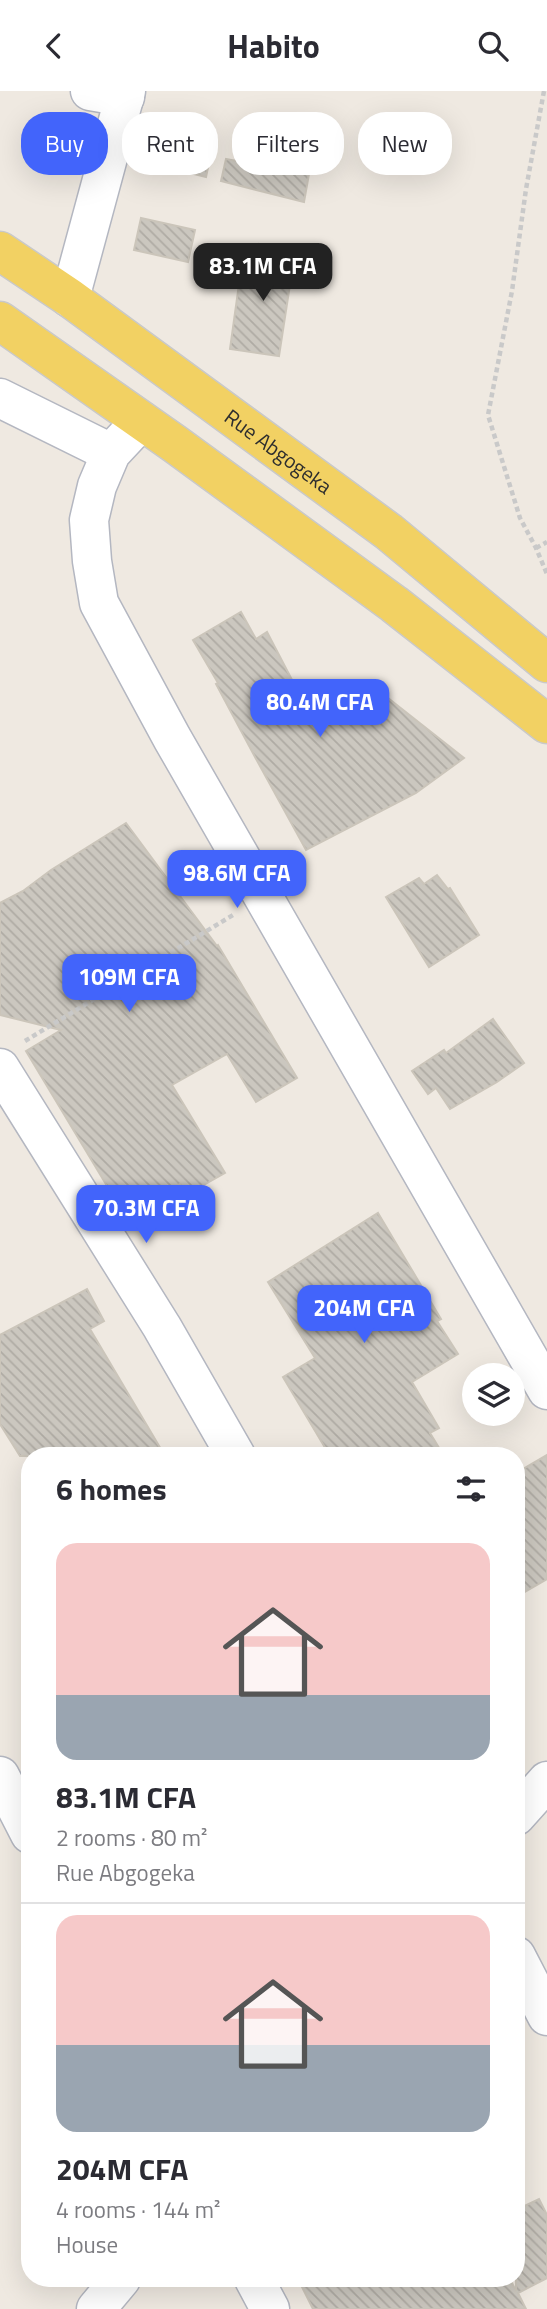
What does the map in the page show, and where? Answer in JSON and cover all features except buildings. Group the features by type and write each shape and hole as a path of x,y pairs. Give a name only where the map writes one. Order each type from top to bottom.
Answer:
{"main road":[{"name":"Rue Abgogeka","path":"0,251 70,298 389,532 547,663"},
{"path":"0,321 394,604 547,724"}],"street":[{"path":"70,298 114,93"},
{"path":"0,398 111,453"},
{"path":"141,421 111,453 97,486 89,520 99,603 172,738 547,1390"},
{"path":"12,1055 231,1447"},
{"path":"0,1776 21,1817"},
{"path":"525,1807 547,1781"},
{"path":"525,1974 547,2017"},
{"path":"96,2309 114,2287"},
{"path":"258,2287 270,2309"}],"path":[{"path":"544,91 526,189 512,291 488,415 520,518 537,548 547,574"},
{"path":"537,548 547,542"},
{"path":"12,1055 264,897"}]}
